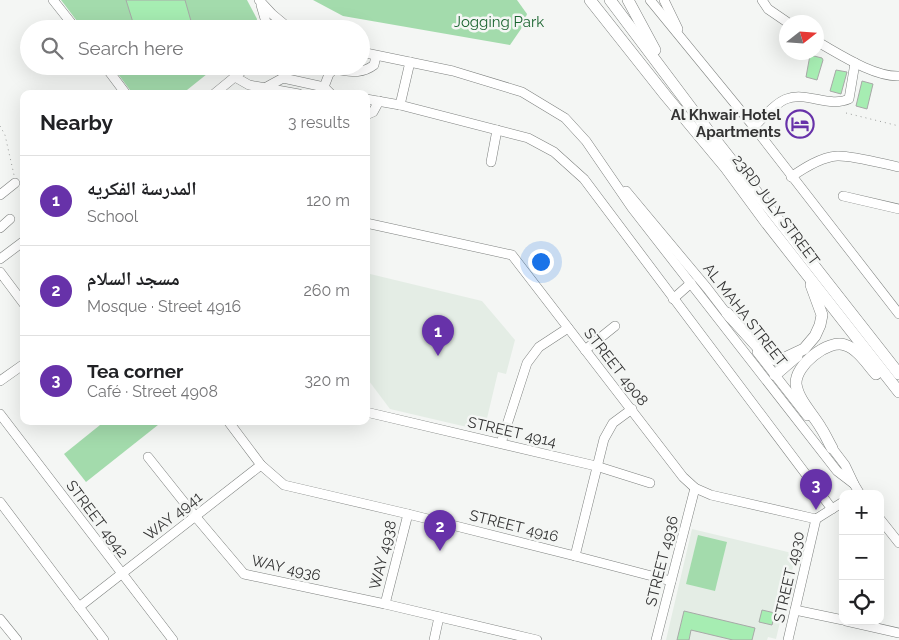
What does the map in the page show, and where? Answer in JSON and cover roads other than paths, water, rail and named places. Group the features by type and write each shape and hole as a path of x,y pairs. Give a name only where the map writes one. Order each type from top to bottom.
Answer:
{"main road":[{"path":"585,0 619,36"},
{"name":"23RD JULY STREET","path":"590,0 726,168 899,392"},
{"name":"23RD JULY STREET","path":"610,0 707,129 775,213 899,374"},
{"path":"628,0 672,80"},
{"path":"775,375 804,349 815,336 822,320 820,308 807,274"},
{"path":"727,313 762,352 770,358 776,360 804,349"},
{"path":"775,375 782,376 790,373 826,347 837,343 843,344 855,351 899,399"},
{"path":"805,363 798,372 796,383 799,394 832,448"}],"street":[{"path":"53,0 69,20"},
{"path":"259,0 265,20"},
{"path":"259,0 279,20"},
{"path":"650,0 754,127 899,314"},
{"path":"664,0 687,44"},
{"path":"762,0 768,9 779,17"},
{"path":"824,45 856,63 892,76 899,76"},
{"name":"AL MAHA STREET","path":"370,54 453,71 522,92 565,118 586,141 632,208 837,471 856,490"},
{"path":"370,68 374,65 376,56"},
{"path":"400,105 410,62"},
{"path":"754,127 787,99 794,97 836,102 843,102 849,99 856,63"},
{"path":"112,75 123,90"},
{"path":"219,90 237,75"},
{"path":"328,90 329,75"},
{"path":"235,77 260,90 283,78 325,90"},
{"path":"370,100 400,105 528,138 554,152 572,166 584,179 672,299 832,509"},
{"path":"370,113 373,112 380,101"},
{"path":"491,162 496,130"},
{"path":"791,177 806,167 838,155 899,167"},
{"name":"AL MAHA STREET","path":"605,168 638,204 727,313 845,465 857,490"},
{"path":"0,195 15,183"},
{"path":"843,196 899,209"},
{"path":"0,228 10,219"},
{"name":"STREET 4908","path":"370,224 512,255 683,477 695,488 711,495 816,519"},
{"path":"0,259 20,244"},
{"path":"0,272 20,299"},
{"path":"672,299 691,283"},
{"path":"585,350 615,326"},
{"path":"501,443 527,363 539,347 568,328"},
{"path":"742,349 766,370 775,375 774,389"},
{"path":"0,382 20,367"},
{"name":"STREET 4916","path":"231,425 261,465 284,485 576,556 604,439 609,428 618,418 632,409"},
{"name":"STREET 4914","path":"370,413 596,466 650,483"},
{"name":"STREET 4942","path":"0,414 173,640"},
{"name":"WAY 4936","path":"148,457 244,574 439,617"},
{"name":"WAY 4941","path":"79,607 261,465"},
{"name":"STREET 4936","path":"656,640 695,488"},
{"path":"0,502 104,640"},
{"path":"816,519 839,505"},
{"name":"WAY 4938","path":"385,604 408,514"},
{"name":"STREET 4930","path":"788,640 816,519"},
{"path":"884,524 899,543"},
{"path":"576,556 671,581"},
{"path":"795,610 839,620"},
{"path":"434,640 439,617 537,640"},
{"path":"0,619 16,640"},
{"path":"862,625 899,633"}],"place":[{"name":"Al Khwair Hotel Apartments","path":"800,124"},
{"name":"المدرسة الفكريه","path":"438,356"},
{"name":"Tea corner","path":"816,510"},
{"name":"مسجد السلام","path":"440,551"}],"park label":[{"name":"Jogging Park","path":"499,22"}]}
